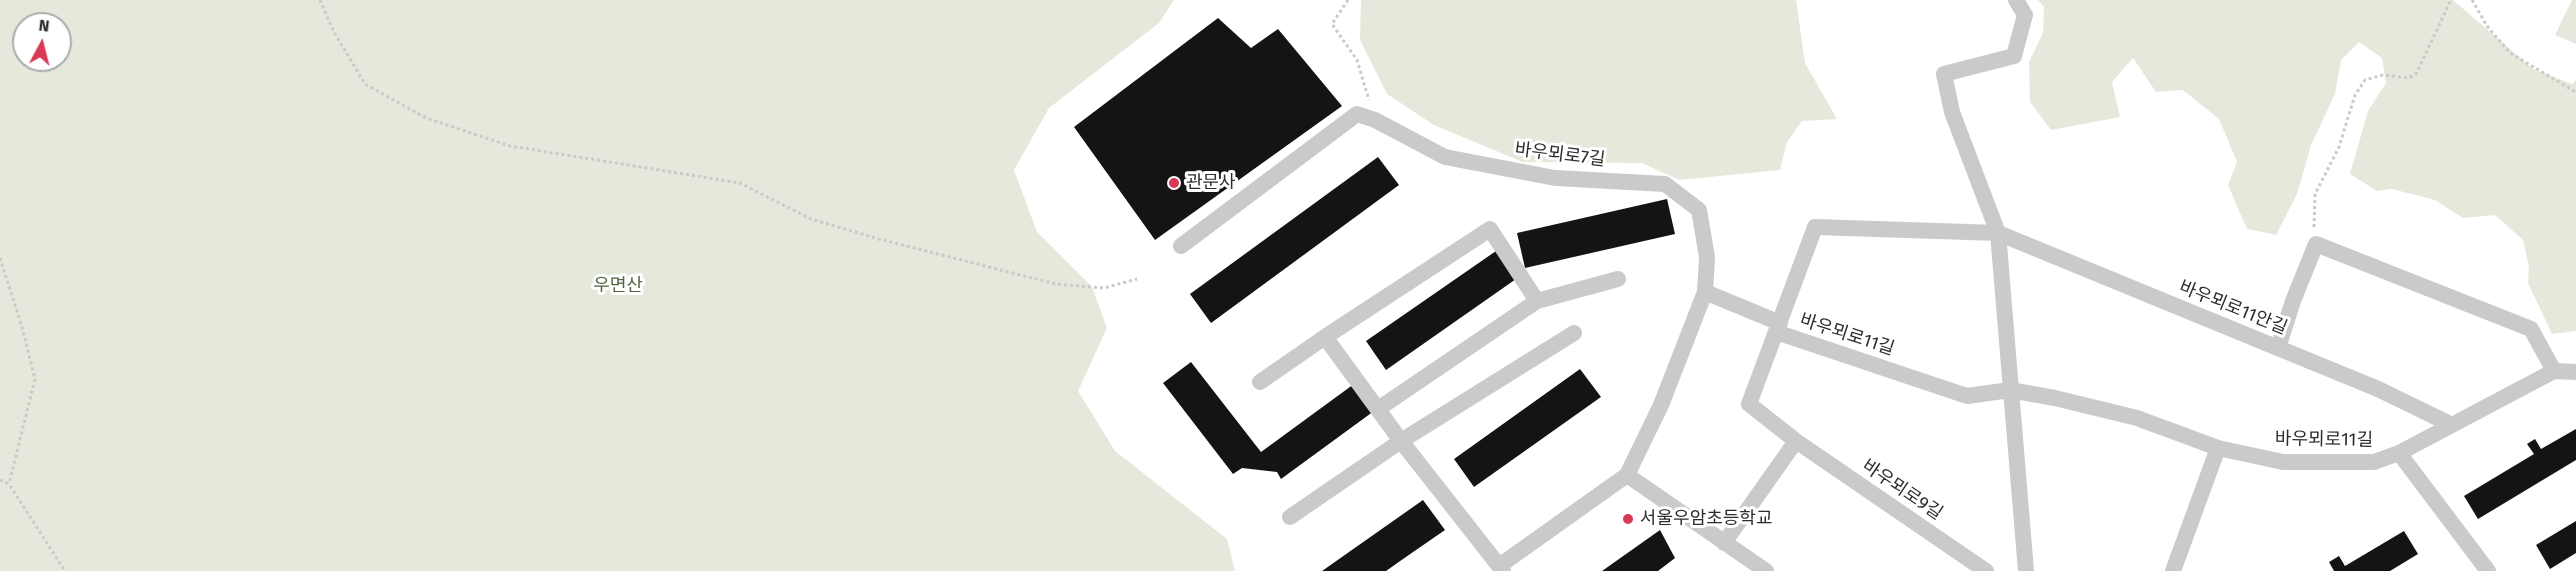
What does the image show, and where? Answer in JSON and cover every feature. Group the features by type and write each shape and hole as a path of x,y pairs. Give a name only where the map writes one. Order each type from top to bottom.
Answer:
{"street":[{"path":"2016,0 2025,15 2014,56 1944,74 1952,112 1998,233 2026,571"},
{"name":"바우뫼로7길","path":"1181,246 1357,114 1375,120 1445,157 1555,178 1665,184 1698,210 1707,257 1706,292 1661,405 1627,475 1501,568"},
{"name":"바우뫼로11안길","path":"1778,327 1815,227 1998,233 2378,389 2450,424"},
{"path":"1260,382 1490,229 1537,301"},
{"path":"2278,348 2293,301 2316,244 2531,329 2554,371"},
{"path":"1378,409 1537,301 1618,279"},
{"name":"바우뫼로11길","path":"1706,292 1778,327 1966,396 2010,390 2055,398 2137,418 2218,447 2283,462 2374,462 2399,453 2554,371 2576,372"},
{"name":"바우뫼로9길","path":"1778,327 1749,404 1796,441 1986,571"},
{"path":"1290,517 1401,441 1574,333"},
{"path":"1325,337 1401,441 1501,568"},
{"path":"1724,543 1796,441"},
{"path":"2173,571 2218,447"},
{"path":"2399,453 2488,571"},
{"path":"1627,475 1766,571"}],"path":[{"path":"320,0 334,32 365,84 426,118 510,146 740,183 811,219 879,239 1056,284 1104,288 1137,279"},
{"path":"1348,0 1332,24 1357,60 1375,120"},
{"path":"2316,244 2313,212 2315,194 2339,147 2355,95 2365,80 2383,75 2408,78 2416,74 2451,0"},
{"path":"2472,0 2487,26 2510,53 2576,92"},
{"path":"0,258 22,327 35,379 9,484"},
{"path":"0,480 9,484 66,571"}],"green space":[{"name":"우면산","path":"0,0 1174,0 1159,23 1049,108 1014,170 1037,232 1092,287 1107,328 1078,391 1115,451 1227,539 1235,571 0,571"},
{"path":"1361,0 1796,0 1805,63 1837,119 1802,121 1787,142 1780,170 1679,180 1642,163 1523,162 1434,125 1387,94 1360,40"},
{"path":"2038,0 2453,0 2533,69 2572,84 2576,80 2576,331 2552,334 2528,283 2529,267 2523,240 2495,215 2463,218 2435,200 2392,189 2377,191 2350,174 2368,111 2386,83 2382,58 2359,42 2341,60 2335,94 2311,145 2297,194 2276,235 2247,229 2228,185 2237,162 2219,119 2183,90 2156,92 2133,58 2112,82 2120,117 2051,130 2030,102 2029,62 2043,33 2044,7"},
{"path":"2572,0 2576,0 2576,44 2555,35"}],"building":[{"name":"관문사","path":"1218,18 1251,48 1278,29 1342,106 1155,240 1074,127"},
{"path":"1378,157 1399,185 1211,323 1190,294"},
{"path":"1667,199 1675,234 1525,268 1517,233"},
{"path":"1496,251 1516,279 1386,370 1366,341"},
{"path":"1191,362 1261,452 1354,384 1374,411 1281,479 1277,472 1242,468 1233,474 1163,383"},
{"path":"1580,369 1601,397 1474,487 1454,459"},
{"path":"2576,429 2576,460 2478,519 2464,496 2534,454 2527,444 2535,439 2541,449"},
{"path":"1423,500 1445,530 1386,571 1322,571"},
{"path":"2576,521 2576,553 2550,569 2536,545"},
{"name":"서울우암초등학교","path":"1660,530 1675,558 1658,571 1602,571"},
{"path":"2404,531 2418,554 2390,571 2334,571 2329,562 2339,556 2345,566"}],"place":[{"name":"관문사","path":"1174,183"},
{"name":"서울우암초등학교","path":"1628,519"}]}
